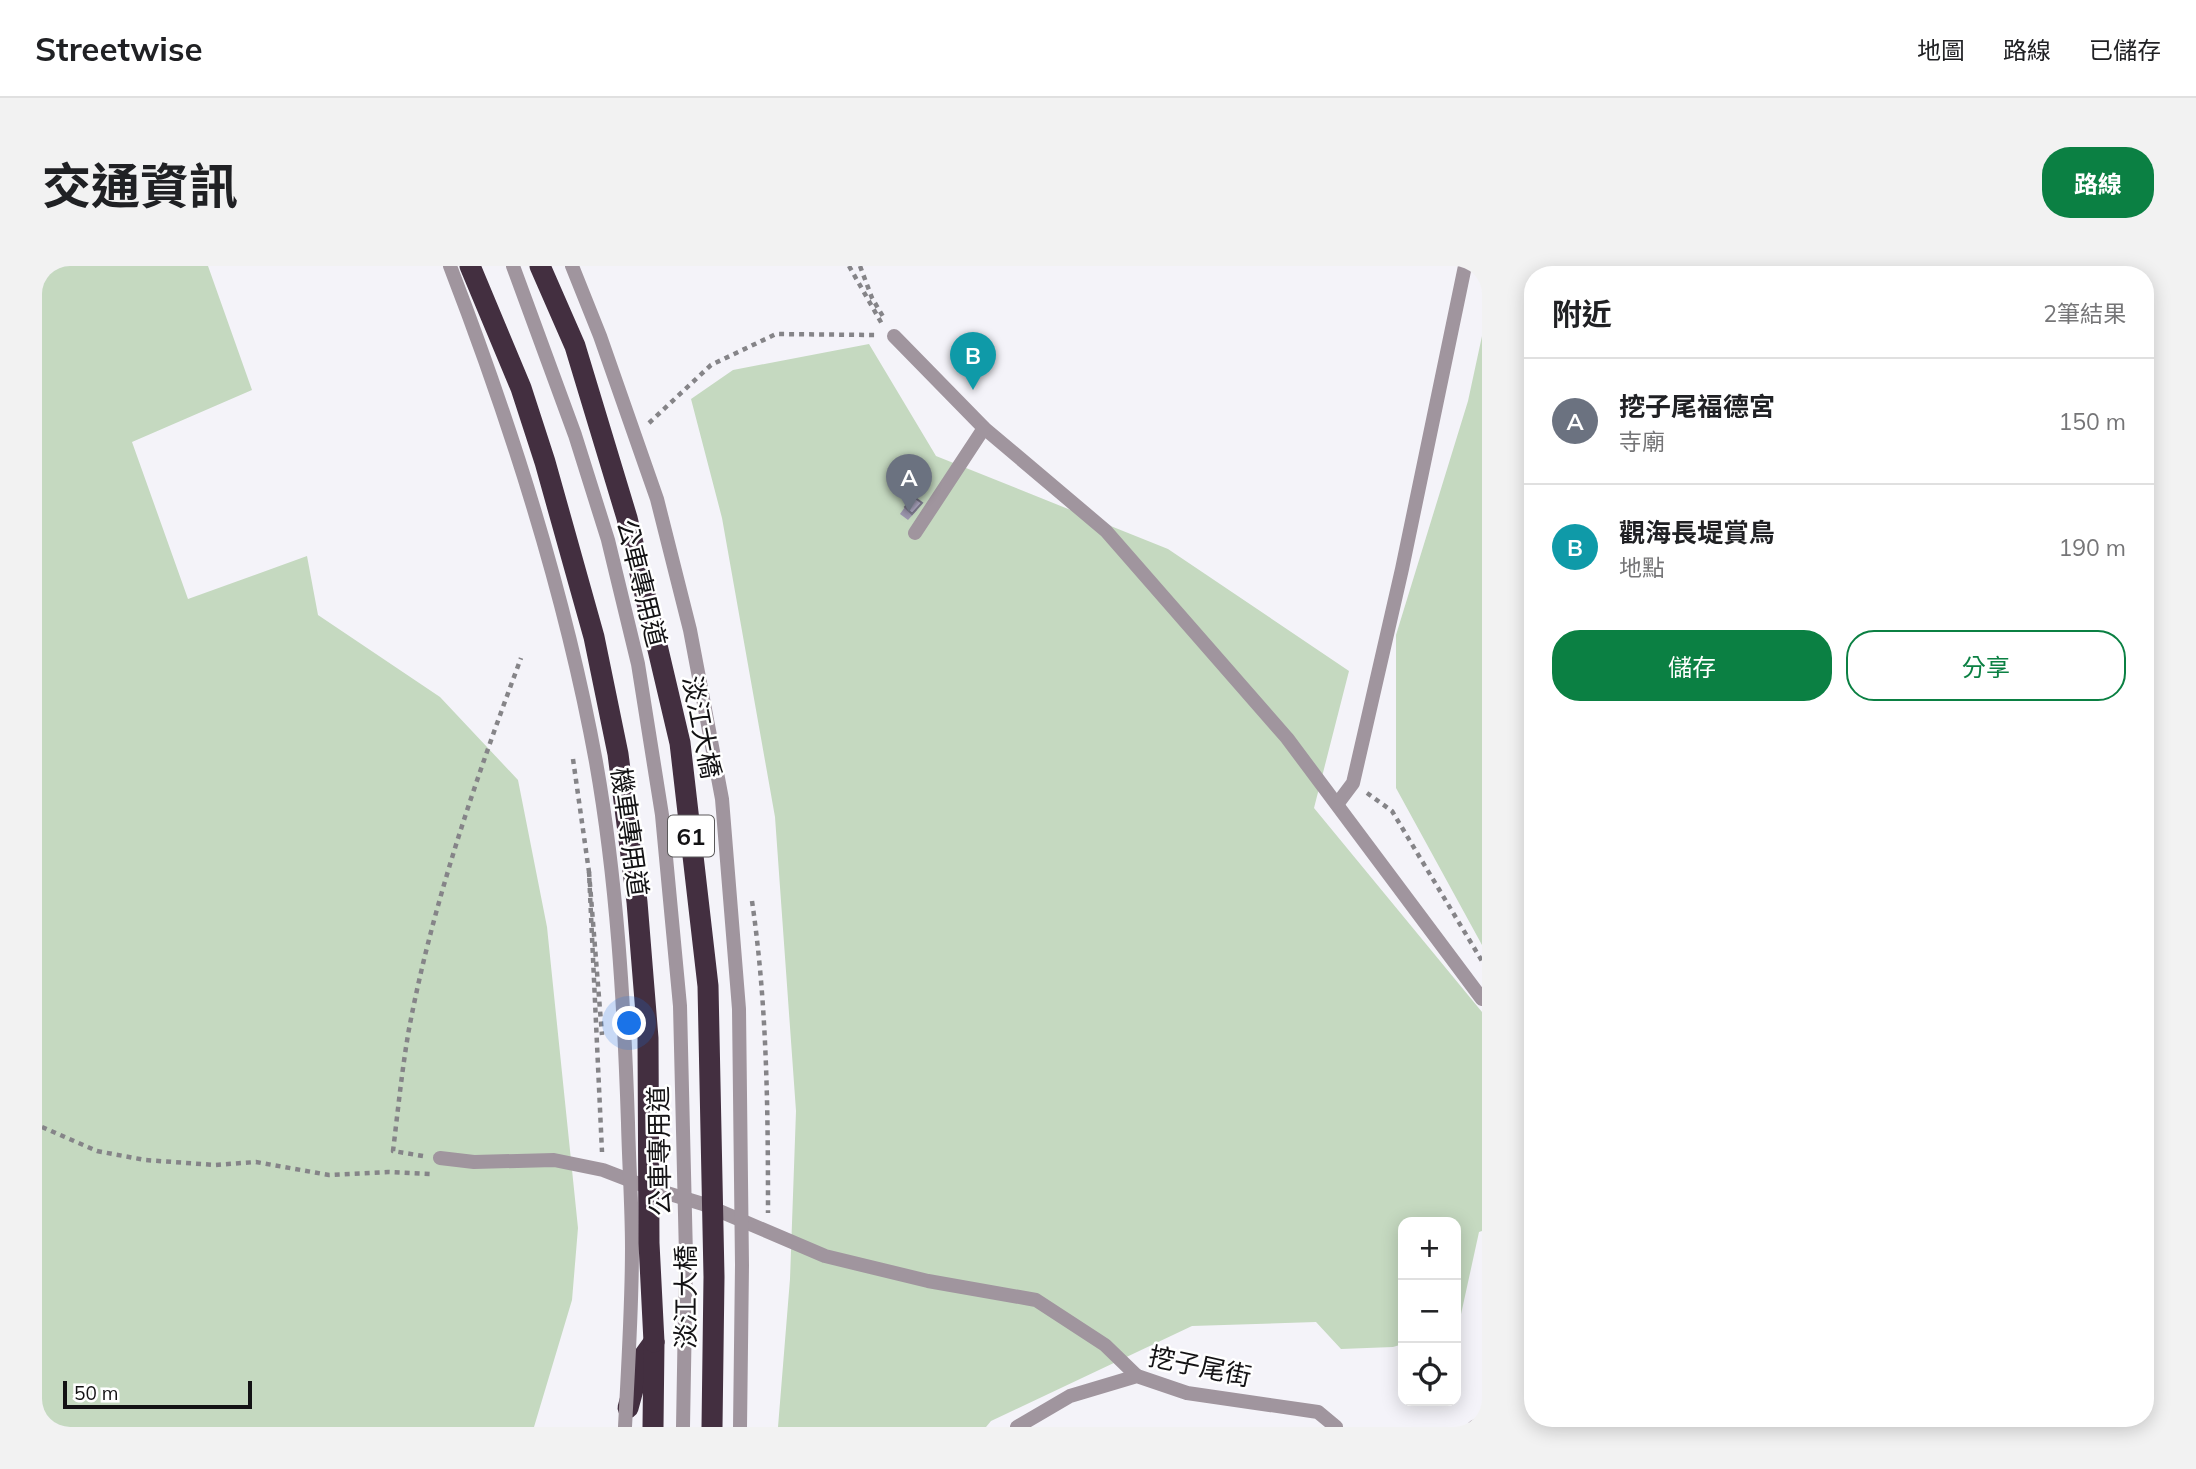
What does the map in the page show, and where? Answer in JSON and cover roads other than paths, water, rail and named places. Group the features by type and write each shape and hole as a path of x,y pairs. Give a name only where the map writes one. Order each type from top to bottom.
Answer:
{"highway":[{"name":"淡江大橋","path":"470,266 521,388 545,462 594,637 618,754 637,902 648,1038 649,1243 654,1342"},
{"name":"淡江大橋","path":"540,266 575,346 627,518 680,743 708,986 714,1277 712,1427"},
{"path":"626,1427 634,1381 641,1360 654,1342"},
{"name":"61","path":"653,1427 654,1342"}],"lane":[{"name":"機車專用道","path":"450,266 486,359 530,493 570,637 596,764 616,906 626,1044 632,1248 626,1427"},
{"name":"公車專用道","path":"513,266 575,435 608,540 638,664 662,815 681,1006 686,1256 682,1427"},
{"path":"572,266 600,336 657,499 690,630 722,799 739,1009 742,1265 740,1427"},
{"path":"1338,803 1353,783 1402,569 1465,266"},
{"path":"893,336 984,428 1106,531 1287,738 1482,999"},
{"path":"915,533 984,428"},
{"path":"440,1158 474,1162 554,1160 603,1170 647,1187 703,1203 825,1256 928,1281 1035,1300 1105,1345 1137,1376"},
{"name":"挖子尾街","path":"1017,1427 1070,1396 1137,1376 1187,1393 1318,1412 1336,1427"},
{"path":"1474,1427 1482,1423"}],"place":[{"name":"觀海長堤賞鳥","path":"973,390"},
{"name":"挖子尾福德宮","path":"909,512"}]}
